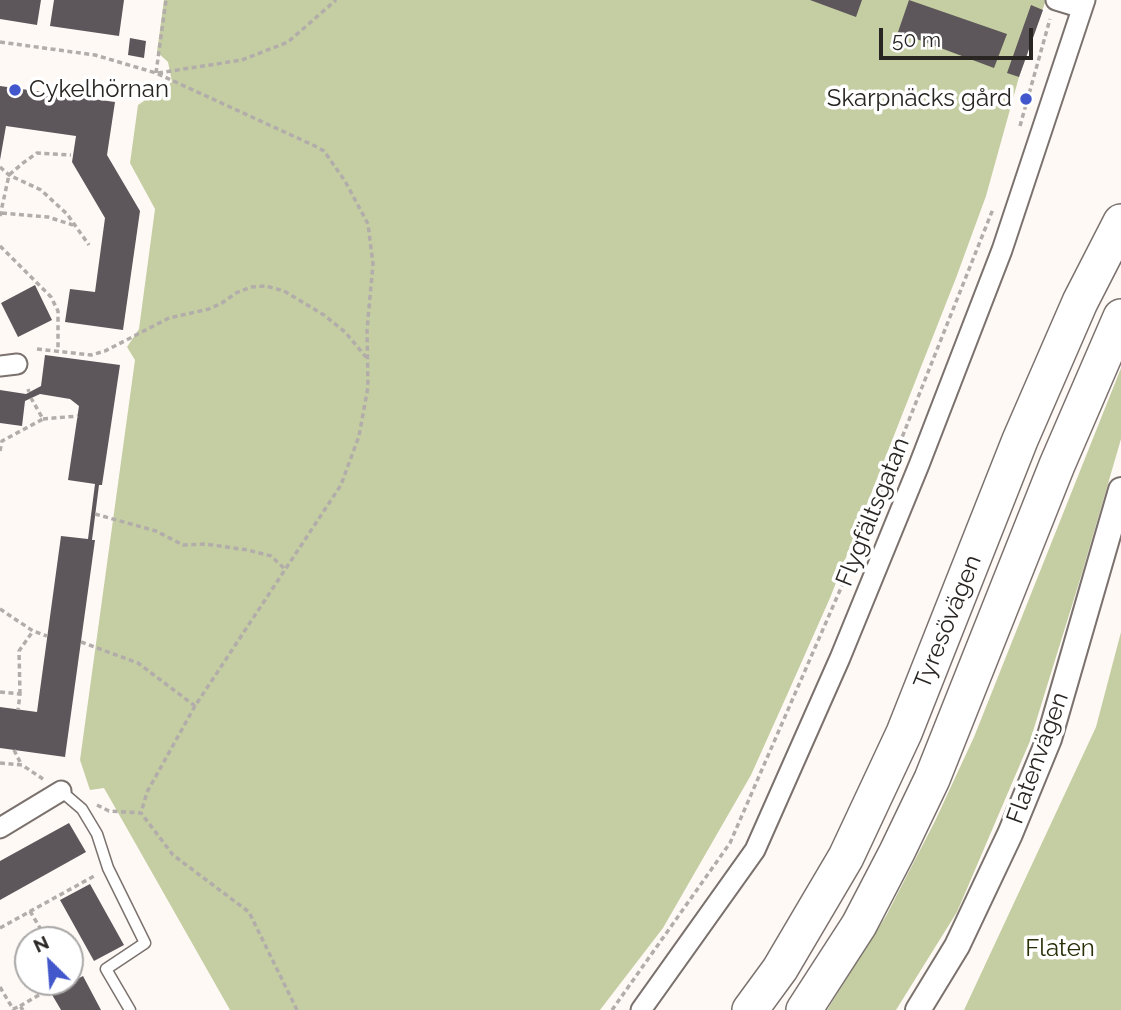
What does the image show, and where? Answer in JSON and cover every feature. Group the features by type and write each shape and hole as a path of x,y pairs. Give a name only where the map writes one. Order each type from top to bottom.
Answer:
{"highway":[{"name":"Tyresövägen","path":"750,1010 780,969 852,845 904,733 1020,440 1080,302 1121,222"},
{"name":"Tyresövägen","path":"804,1010 859,925 932,779 1057,465 1121,317"}],"street":[{"path":"1056,0 1083,4"},
{"name":"Flygfältsgatan","path":"641,1010 755,850 834,671 919,465 1002,250 1083,4"},
{"name":"Flatenvägen","path":"918,1010 957,946 1010,834 1049,739 1119,506"},
{"path":"0,828 61,791"}],"lane":[{"path":"61,791 82,808 97,834 108,868 145,943 106,969 130,1010"}],"path":[{"path":"156,73 166,0"},
{"path":"156,73 242,60 288,42 337,0"},
{"path":"1018,136 1056,0"},
{"path":"0,42 95,55 156,73 324,151 345,181 368,225 373,264 367,330 368,387 359,436 341,485 195,706 147,792 141,813"},
{"path":"71,155 37,153 9,175 0,214 48,217 75,225"},
{"path":"0,166 9,175 41,190 75,225 89,246"},
{"path":"612,1010 730,843 853,558 998,197"},
{"path":"0,246 51,297 58,312 58,351"},
{"path":"37,349 91,355 105,351 169,318 209,309 236,293 266,286 284,291 324,315 345,332 368,358"},
{"path":"31,398 43,419"},
{"path":"0,452 2,441 43,419 78,416"},
{"path":"95,514 156,531 183,545 205,544 271,556 286,570"},
{"path":"0,609 33,631 47,636"},
{"path":"18,710 19,651 33,631"},
{"path":"81,642 138,663 195,706"},
{"path":"0,692 20,694"},
{"path":"14,750 22,765"},
{"path":"0,762 22,765 61,791 84,798 109,811 141,813 173,855 249,912 297,1010"},
{"path":"1,926 108,868"},
{"path":"30,911 39,926"},
{"path":"0,987 13,1009 21,1008 39,996"}],"green space":[{"path":"164,0 1046,0 1019,77 986,196 830,598 751,775 663,928 600,1010 230,1010 104,788 90,790 80,760 135,360 127,347 139,329 155,209 130,163 138,105 172,82 168,62 157,52"},
{"path":"1121,368 1121,439 1082,573 1030,741 957,912 896,1010 827,1010 886,916 974,737"},
{"name":"Flaten","path":"1121,632 1121,1010 964,1010 1096,727"}],"building":[{"path":"0,0 41,0 37,25 0,19"},
{"path":"54,0 124,0 119,36 50,26"},
{"path":"810,0 862,0 856,17"},
{"path":"909,0 1007,34 994,68 898,32"},
{"path":"1031,5 1043,10 1019,77 1007,73"},
{"path":"130,38 146,41 144,58 128,55"},
{"path":"0,86 115,102 107,155 140,211 123,330 65,322 70,289 95,292 105,218 72,162 76,136 6,126 0,160"},
{"path":"35,285 52,320 18,337 1,303"},
{"path":"45,355 120,365 102,485 99,485 92,540 95,540 65,757 0,748 0,707 37,712 61,536 88,539 95,484 68,480 79,406 70,399 40,394 25,401 22,426 0,423 0,390 26,394 41,386"},
{"path":"69,823 86,852 0,900 0,861"},
{"path":"90,884 124,945 94,961 84,943 84,926 74,926 60,900"},
{"path":"84,978 101,1010 61,1010 53,996 84,996"}],"place":[{"name":"Cykelhörnan","path":"15,90"},
{"name":"Skarpnäcks gård","path":"1026,99"}]}
